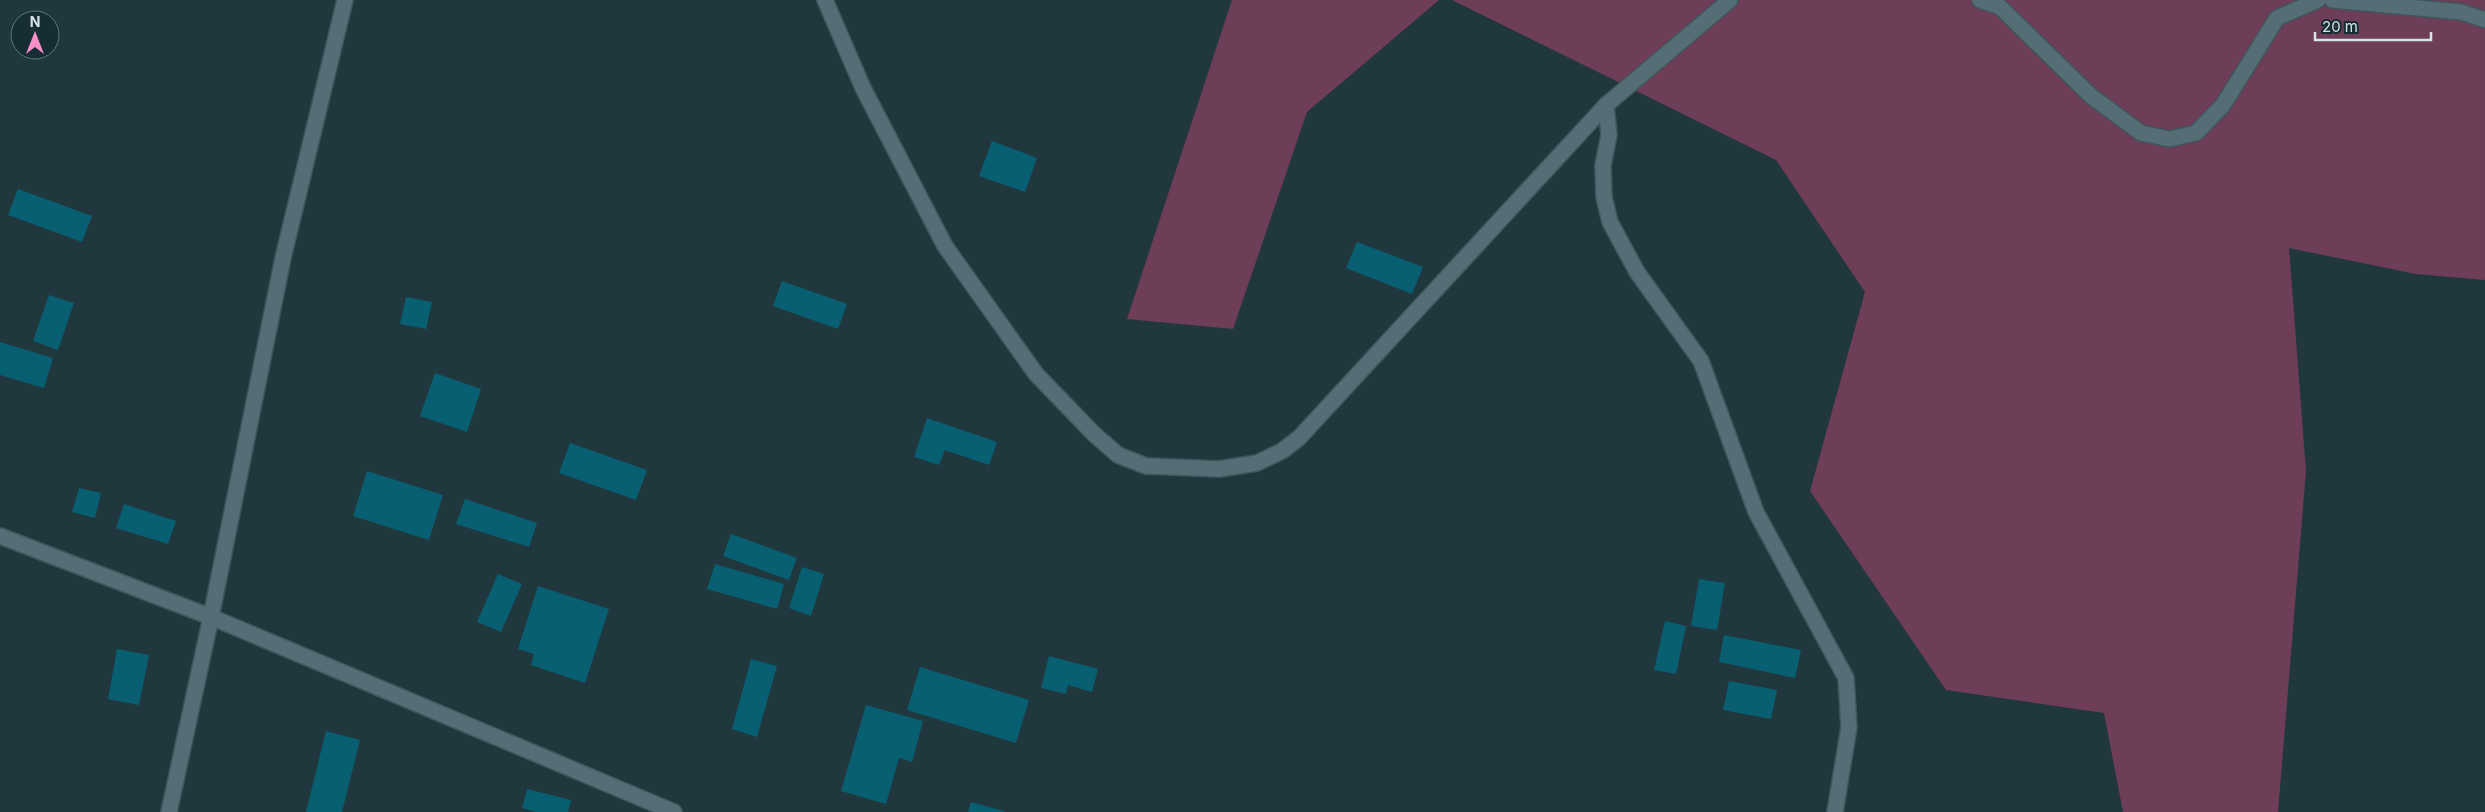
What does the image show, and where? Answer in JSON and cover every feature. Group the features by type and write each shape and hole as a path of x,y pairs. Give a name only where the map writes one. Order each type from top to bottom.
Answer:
{"street":[{"path":"169,812 211,617 283,258 345,0"},
{"path":"825,0 863,88 944,246 1036,374 1118,455 1146,466 1219,469 1257,463 1282,451 1299,438 1606,105 1730,0"},
{"path":"1980,0 2000,7 2091,96 2141,133 2169,138 2196,133 2223,105 2277,18 2318,0"},
{"path":"2332,0 2460,12 2485,20"},
{"path":"1606,105 1609,135 1603,165 1604,197 1610,222 1636,272 1701,361 1756,512 1846,678 1849,727 1835,812"},
{"path":"0,536 211,617 674,812"}],"shaded area":[{"path":"1232,0 1439,0 1307,112 1233,329 1127,319"},
{"path":"1452,0 2485,0 2485,280 2416,274 2289,248 2306,471 2278,812 2123,812 2104,713 1946,690 1810,491 1865,292 1776,160"}],"building":[{"path":"992,141 1037,158 1025,192 979,176"},
{"path":"18,189 92,216 82,242 8,215"},
{"path":"1357,242 1423,267 1412,294 1346,268"},
{"path":"782,281 847,304 838,329 773,306"},
{"path":"49,295 74,303 58,350 33,341"},
{"path":"406,297 432,302 426,329 400,324"},
{"path":"0,342 53,358 44,388 0,375"},
{"path":"435,373 481,389 467,432 420,416"},
{"path":"927,418 997,442 989,465 945,450 939,465 914,457"},
{"path":"570,443 647,470 636,500 559,473"},
{"path":"367,471 443,495 429,540 353,516"},
{"path":"79,488 101,493 95,518 72,512"},
{"path":"465,499 537,523 529,547 456,524"},
{"path":"124,504 176,521 168,544 116,528"},
{"path":"731,534 797,558 789,580 723,556"},
{"path":"715,564 784,584 777,609 707,589"},
{"path":"802,567 824,574 811,616 789,608"},
{"path":"498,574 522,584 501,632 477,622"},
{"path":"1699,579 1725,583 1717,630 1691,626"},
{"path":"538,586 609,609 585,683 531,665 534,654 518,649"},
{"path":"1665,621 1686,626 1676,674 1654,670"},
{"path":"1724,635 1801,650 1795,678 1719,662"},
{"path":"117,649 149,655 139,705 108,699"},
{"path":"1049,656 1098,669 1092,692 1068,685 1066,694 1041,688"},
{"path":"751,659 777,666 757,737 732,729"},
{"path":"920,667 1029,700 1016,743 907,710"},
{"path":"1729,681 1777,690 1771,719 1723,710"},
{"path":"866,705 923,721 912,762 899,758 886,804 841,791"},
{"path":"326,731 360,740 342,812 306,812"},
{"path":"527,789 571,800 568,812 537,812 522,808"},
{"path":"971,802 1004,811 1004,812 968,812"}]}
